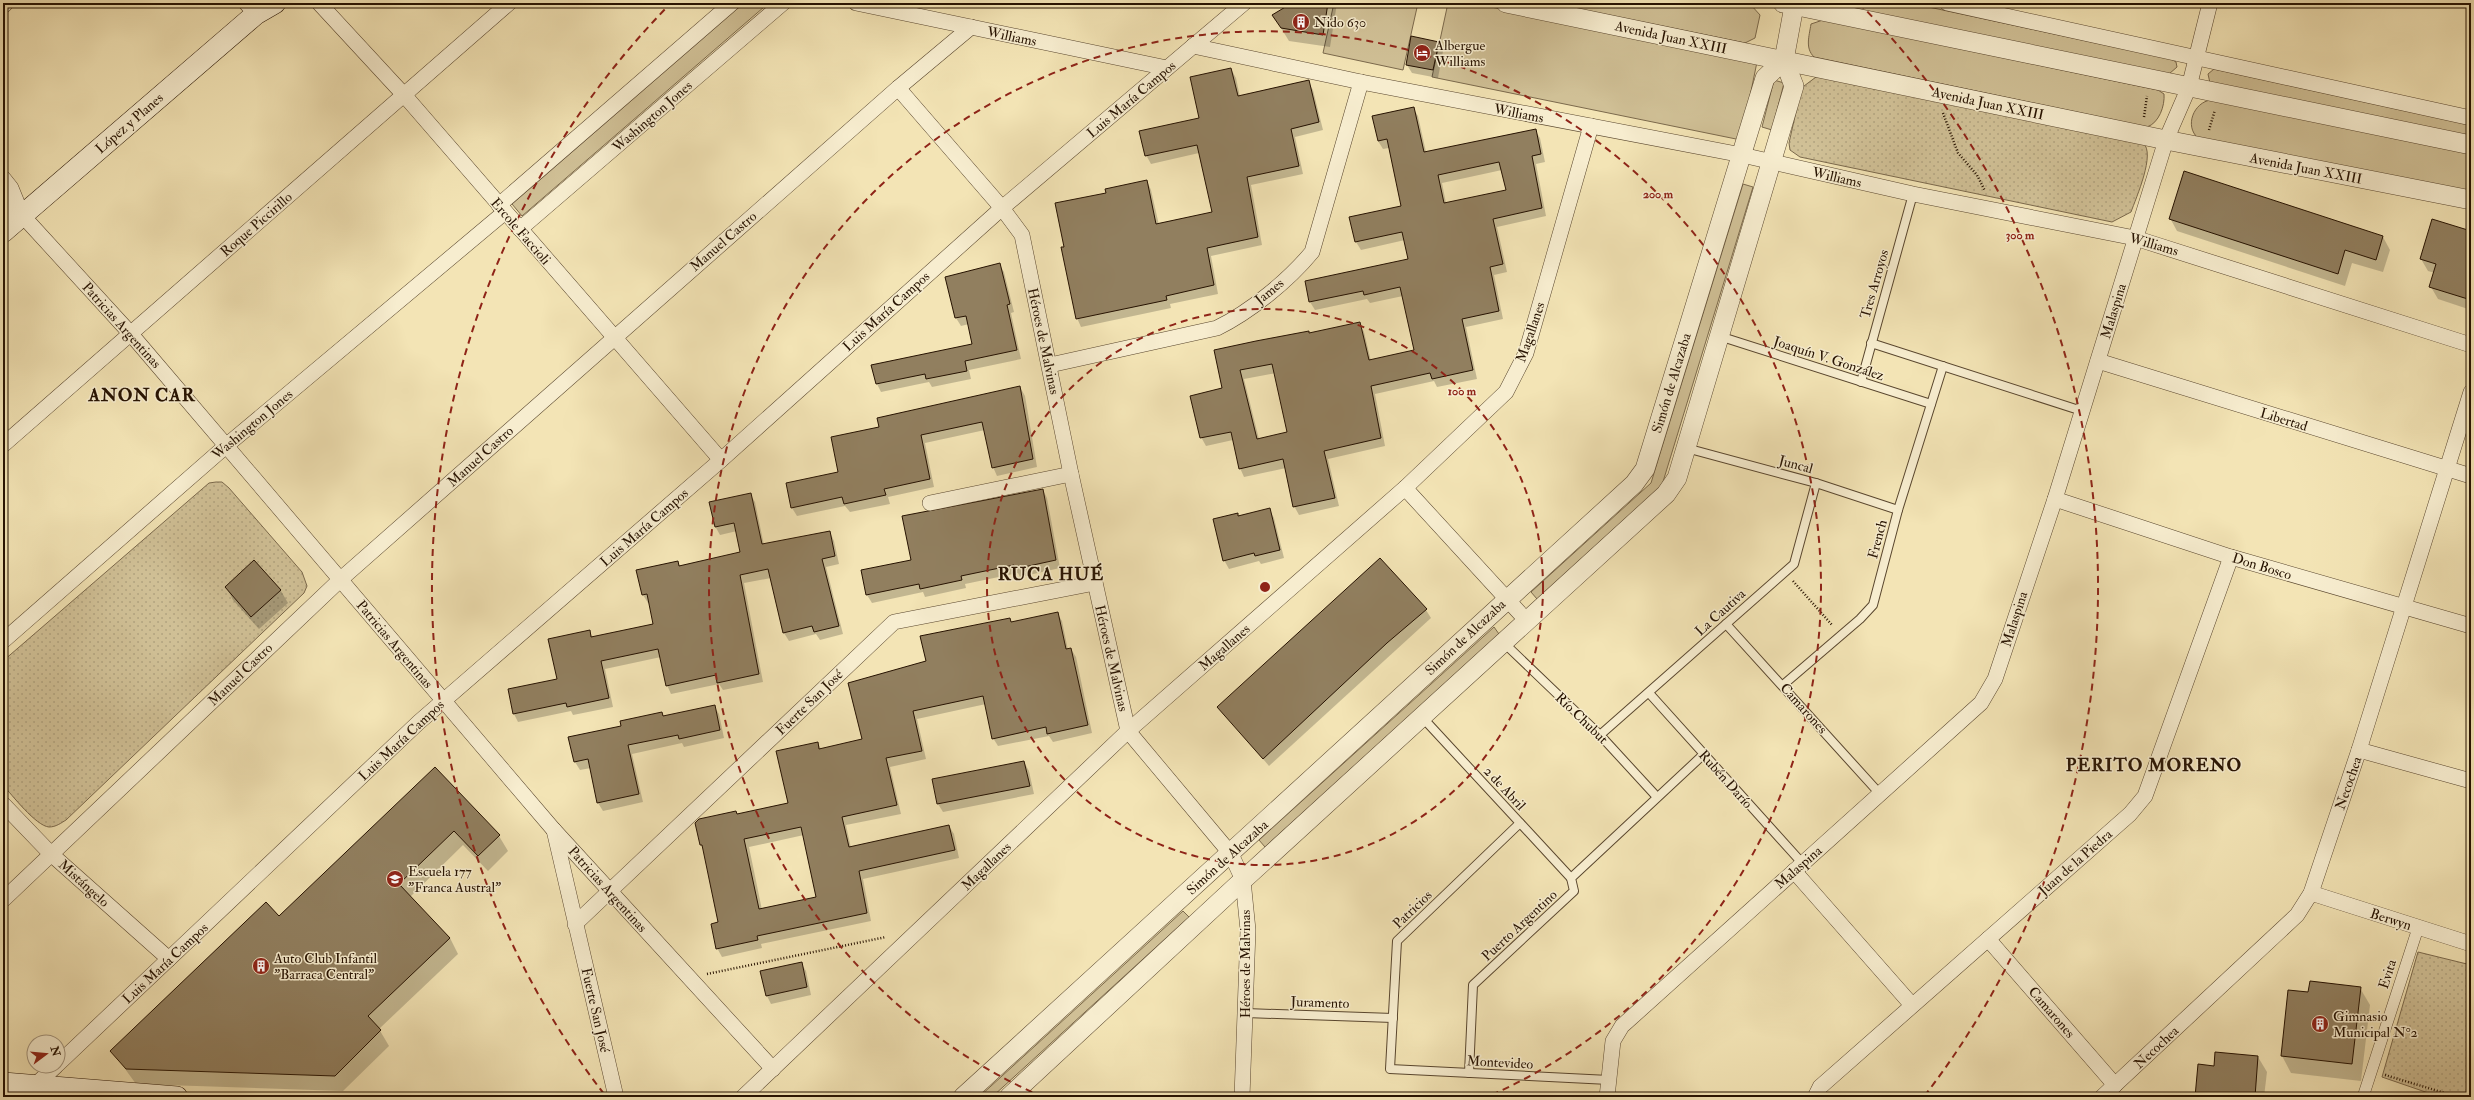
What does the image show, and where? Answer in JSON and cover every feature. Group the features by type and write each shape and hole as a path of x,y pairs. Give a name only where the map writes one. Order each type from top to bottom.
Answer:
{"main road":[{"name":"López y Planes","path":"3,232 255,7 275,3"},
{"path":"3,1083 29,1091 176,1097"}],"street":[{"path":"3,6 6,3"},
{"name":"Ercole Faccioli","path":"319,3 405,96 721,460"},
{"name":"Roque Piccirillo","path":"3,445 130,333 405,96 509,3"},
{"name":"Washington Jones","path":"3,641 227,445 502,209 732,3"},
{"name":"Washington Jones","path":"520,230 783,3"},
{"name":"Williams","path":"856,3 1167,68"},
{"name":"Luis María Campos","path":"66,1056 443,701 721,460 1002,208 1244,3"},
{"name":"Avenida Juan XXIII","path":"1506,3 2166,140 2471,200"},
{"path":"1946,3 2471,118"},
{"name":"Malaspina","path":"1607,1097 1613,1041 1622,1026 1981,703 1995,679 2055,499 2166,140 2189,87 2210,3"},
{"path":"1784,60 1790,4 2471,145"},
{"name":"Manuel Castro","path":"3,900 341,579 898,88 971,27"},
{"name":"Williams","path":"1193,46 1361,82 1742,155 1913,194 2135,238 2471,345"},
{"name":"Simón de Alcazaba","path":"963,1097 1231,854 1634,484 1645,469 1765,78 1784,60 1794,86 1718,336 1677,478 1666,494 1504,643 1421,716 1009,1097"},
{"name":"James","path":"1050,365 1217,328 1235,319 1301,265 1312,252 1361,82"},
{"name":"Héroes de Malvinas","path":"898,88 1002,208 1022,235 1050,365 1071,474 1128,731 1231,854 1243,880 1248,930 1242,1097"},
{"name":"Magallanes","path":"743,1097 1128,731 1405,488 1506,392 1526,353 1591,126"},
{"name":"Patricias Argentinas","path":"3,178 11,188 22,215 130,333 341,579 443,701 554,829 773,1069"},
{"name":"Patricias Argentinas","path":"3,206 22,215"},
{"name":"Libertad","path":"2098,361 2446,470 2471,476"},
{"name":"Necochea","path":"2102,1097 2297,915 2311,893 2359,750 2471,392"},
{"path":"930,503 1071,474"},
{"path":"1405,488 1527,621"},
{"name":"Don Bosco","path":"2055,499 2231,557 2403,608 2471,626"},
{"name":"Juan de la Piedra","path":"1815,1097 1820,1087 1911,1004 1988,939 2130,814 2145,796 2231,557"},
{"name":"Fuerte San José","path":"575,924 894,622 1095,583"},
{"path":"2359,750 2471,781"},
{"name":"Mistángelo","path":"3,804 52,854 169,959"},
{"name":"Fuerte San José","path":"554,829 616,1097"},
{"name":"Rubén Darío","path":"1798,868 1911,1004"},
{"name":"Berwyn","path":"2311,893 2471,944"},
{"name":"Evita","path":"2363,1097 2418,928"},
{"name":"Camarones","path":"1988,939 2115,1085"},
{"name":"Luis María Campos","path":"29,1091 47,1074"}],"lane":[{"name":"Tres Arroyos","path":"1861,382 1913,194"},
{"name":"Joaquín V. González","path":"1718,336 1931,404"},
{"name":"Joaquín V. González","path":"1871,343 2082,412"},
{"name":"French","path":"1783,684 1841,636 1873,606 1898,510 1943,366"},
{"name":"Juncal","path":"1686,448 1816,483 1898,510"},
{"name":"La Cautiva","path":"1600,735 1794,564 1816,483"},
{"name":"Camarones","path":"1726,624 1783,684 1880,794"},
{"name":"Río Chubut","path":"1504,643 1600,735 1656,797"},
{"name":"Rubén Darío","path":"1649,693 1704,754 1798,868"},
{"name":"2 de Abril","path":"1421,716 1570,878"},
{"path":"1570,878 1704,754"},
{"name":"Patricios","path":"1390,1069 1397,941 1520,823"},
{"name":"Puerto Argentino","path":"1469,1073 1473,985 1574,891 1570,878"},
{"name":"Juramento","path":"1246,1013 1393,1018"},
{"name":"Montevideo","path":"1390,1069 1609,1080"}],"path":[{"path":"1935,91 1958,154 1977,175 1996,211"},
{"path":"1785,572 1841,636"},
{"path":"689,977 888,937"},
{"path":"2372,1070 2458,1097"}],"shaded area":[{"path":"744,3 760,3 764,7 522,216 512,204"},
{"path":"1334,3 1418,3 1403,70 1323,53"},
{"path":"1448,3 1472,3 1757,62 1741,140 1432,77"},
{"path":"1549,3 1744,3 1751,5 1760,15 1755,38 1745,43"},
{"path":"1827,3 1910,3 2171,59 2176,62 2177,67 2169,74"},
{"path":"1823,20 2158,90 2164,94 2162,109 2155,122 2147,127 1814,57 1809,50 1811,24"},
{"path":"2214,69 2471,125 2471,136 2210,83 2208,74"},
{"path":"1816,77 2143,143 2146,148 2146,166 2131,212 2112,222 1800,157 1790,150 1789,143 1800,94 1804,86"},
{"path":"1774,80 1784,83 1772,130 1762,127"},
{"path":"2211,100 2471,154 2471,191 2198,138 2192,127 2191,121 2193,115 2200,105"},
{"path":"1743,184 1753,187 1662,485 1537,599 1531,592 1651,483"},
{"path":"222,482 229,488 302,572 307,586 304,593 66,820 54,826 49,827 44,825 31,816 3,785 3,661 209,483"},
{"path":"1494,627 1499,634 1265,847 1259,840"},
{"path":"1183,911 1189,917 992,1097 979,1097"},
{"path":"2418,952 2471,965 2471,1097 2440,1097 2382,1077"}],"building":[{"name":"Nido 630","path":"1292,3 1328,3 1323,35 1281,28 1272,15"},
{"name":"Albergue Williams","path":"1411,36 1439,42 1433,70 1406,65"},
{"path":"1231,68 1238,96 1309,80 1319,122 1291,129 1299,166 1247,177 1258,237 1207,248 1214,285 1166,296 1167,300 1076,319 1061,247 1064,247 1055,203 1106,193 1105,189 1147,180 1156,224 1212,212 1197,145 1145,156 1139,131 1199,118 1190,77"},
{"path":"1414,107 1424,152 1536,129 1541,154 1532,156 1542,208 1493,219 1503,264 1490,267 1499,311 1462,319 1473,370 1432,379 1430,373 1371,386 1381,438 1324,451 1335,498 1293,507 1283,459 1239,469 1231,432 1200,438 1190,396 1222,388 1214,350 1256,341 1309,331 1309,333 1360,322 1369,360 1414,350 1400,287 1364,295 1363,291 1309,302 1305,281 1408,259 1402,232 1355,242 1349,217 1401,206 1387,139 1378,141 1372,116","holes":["1499,162 1506,190 1444,203 1438,175","1272,364 1287,432 1257,439 1240,370"]},
{"path":"2184,171 2383,236 2376,260 2345,250 2338,274 2169,219"},
{"path":"2432,219 2471,231 2471,300 2429,287 2436,264 2420,259"},
{"path":"1000,263 1010,304 1007,305 1017,350 965,361 967,371 926,379 925,374 876,384 871,365 972,344 966,316 955,318 945,277"},
{"path":"1020,386 1033,459 992,468 982,422 921,435 930,479 884,489 886,495 844,504 842,497 791,508 786,483 838,472 831,437 879,427 877,418"},
{"path":"1043,489 1056,560 1015,569 1014,565 961,576 962,580 920,589 919,584 866,595 861,570 911,560 902,516"},
{"path":"751,493 762,544 830,531 835,556 822,559 839,626 814,632 812,626 783,633 768,569 740,575 759,674 717,683 716,675 666,686 658,649 601,661 609,698 567,707 566,703 513,714 508,689 557,679 548,639 590,630 591,637 653,624 647,594 642,595 636,570 678,561 679,566 740,552 734,523 715,527 709,502"},
{"path":"1270,508 1280,550 1255,556 1254,553 1223,561 1213,519 1238,513 1238,516"},
{"path":"1380,558 1427,609 1387,643 1263,759 1217,707"},
{"path":"254,560 281,590 251,617 225,587"},
{"path":"1058,612 1066,649 1071,648 1088,725 1047,734 1046,727 992,739 983,696 913,711 922,751 886,758 897,805 842,817 849,847 949,825 955,850 859,871 867,913 757,936 758,940 716,949 711,924 718,922 702,845 700,845 695,823 699,819 736,811 737,814 788,803 776,751 818,742 819,749 862,739 848,683 926,661 920,636 1010,618 1011,622","holes":["801,827 816,897 759,909 744,839"]},
{"path":"715,705 720,730 679,739 678,735 628,745 639,794 597,803 588,759 574,762 568,737 621,726 620,721 662,712 663,716"},
{"path":"1024,761 1030,786 937,804 932,779"},
{"path":"435,767 500,835 478,856 454,831 399,884 450,938 368,1016 381,1030 335,1076 126,1069 110,1051 266,902 279,916"},
{"path":"802,962 807,987 766,996 760,971"},
{"name":"Gimnasio Municipal N°2","path":"2310,981 2361,987 2352,1064 2281,1056 2288,990 2308,992"},
{"path":"2215,1052 2258,1056 2255,1097 2195,1097 2198,1064 2214,1066"}],"place":[{"name":"Nido 630","path":"1301,22"},
{"name":"Albergue Williams","path":"1422,53"},
{"name":"Escuela 177 \"Franca Austral\"","path":"395,879"},
{"name":"Auto Club Infantil \"Barraca Central\"","path":"261,966"},
{"name":"Gimnasio Municipal N°2","path":"2320,1024"}],"district":[{"name":"ANON CAR","path":"142,395"},
{"name":"RUCA HUÉ","path":"1051,574"},
{"name":"PERITO MORENO","path":"2154,765"}]}
